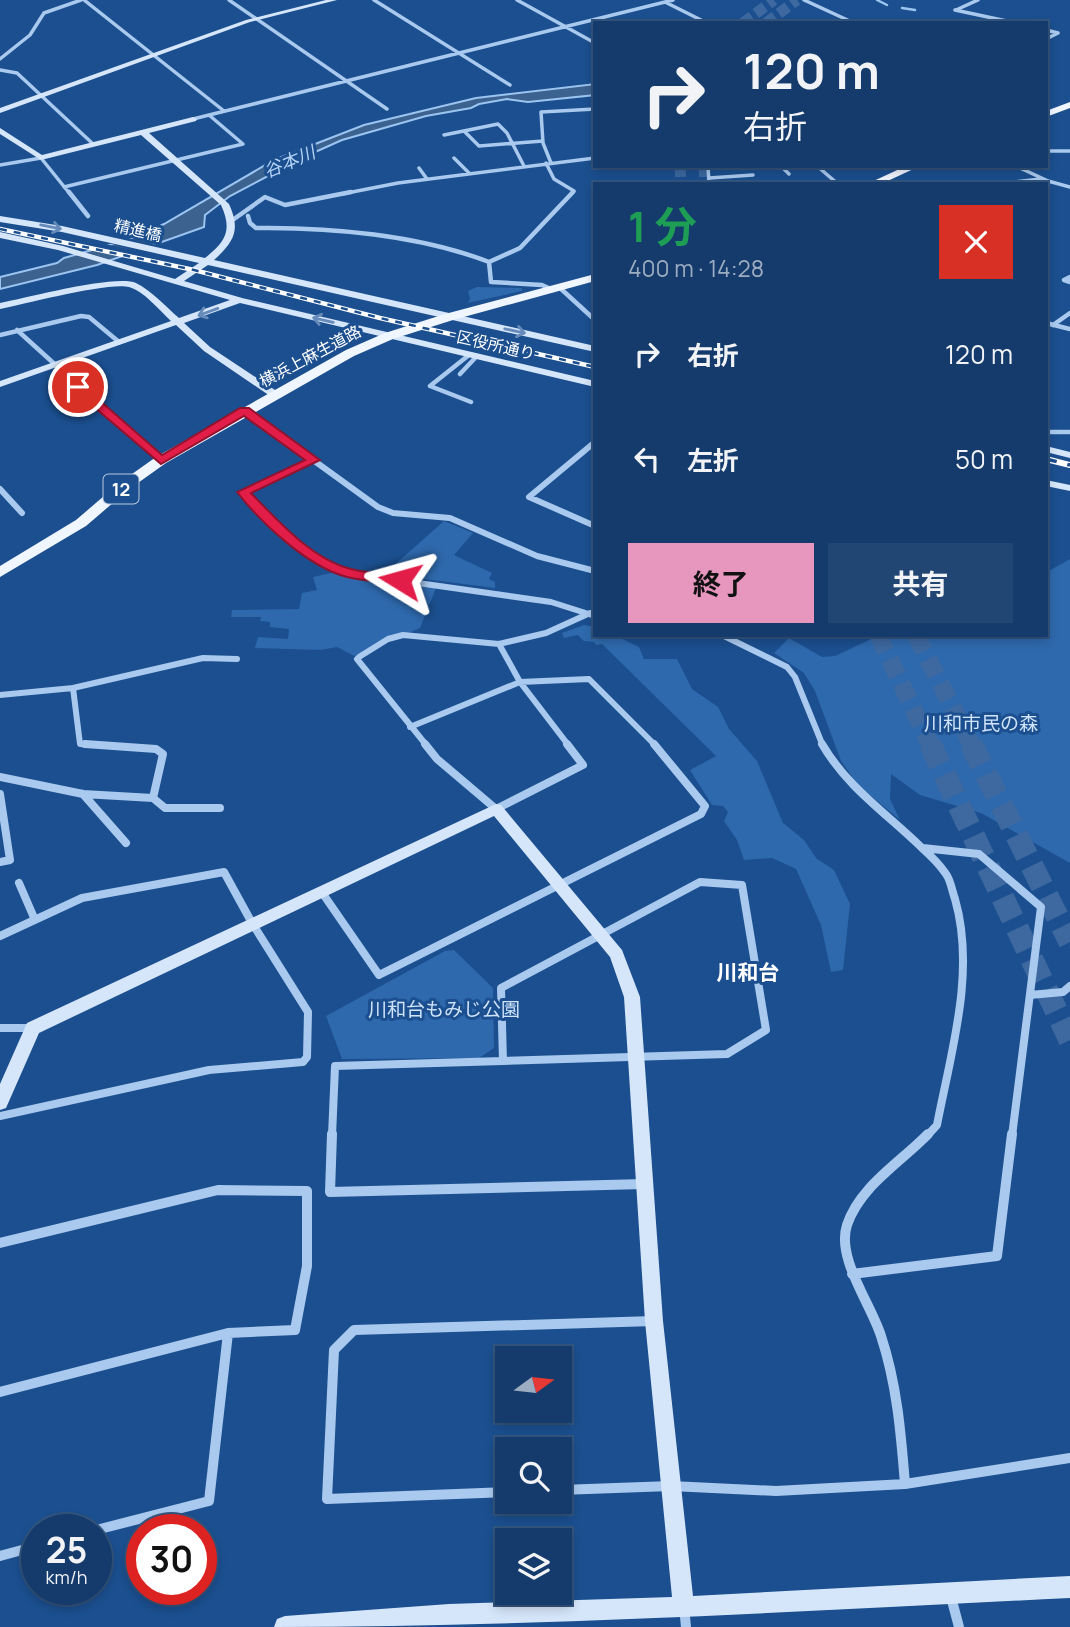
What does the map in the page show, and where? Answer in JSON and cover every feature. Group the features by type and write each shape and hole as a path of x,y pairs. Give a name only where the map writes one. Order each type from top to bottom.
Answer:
{"main road":[{"path":"1048,112 1070,105"},
{"path":"877,182 910,168"},
{"name":"横浜上麻生道路","path":"0,572 81,523 122,487 161,460 350,353 416,327 593,278"}],"street":[{"path":"0,59 30,35 44,13 82,0 224,111"},
{"path":"229,0 387,109"},
{"path":"0,111 255,19 334,0"},
{"path":"373,0 510,85"},
{"path":"517,0 593,42"},
{"path":"0,165 41,158 673,0"},
{"path":"804,0 850,21"},
{"path":"978,0 955,10 1007,21"},
{"path":"663,1 703,21"},
{"path":"1048,30 1058,33 1048,39"},
{"path":"2,46 10,50"},
{"path":"0,70 18,73 92,144"},
{"path":"248,216 250,223 256,228 318,227 386,240 456,249 489,262 520,248 574,191 554,179 543,141 541,112 593,109"},
{"path":"64,187 243,144 209,115"},
{"path":"444,135 498,124 513,143 524,166"},
{"path":"0,130 41,158 88,216"},
{"path":"142,131 225,204 233,218 231,238 175,283"},
{"path":"464,131 479,146 543,141"},
{"path":"1048,151 1070,151"},
{"path":"454,158 469,173"},
{"path":"233,218 265,197 285,205 427,179 593,158"},
{"path":"419,168 427,179"},
{"path":"783,168 789,174"},
{"path":"819,168 836,182"},
{"path":"1020,168 1043,179 1070,187"},
{"path":"709,181 752,173 759,179"},
{"path":"1015,182 1043,179"},
{"name":"精進橋","path":"0,219 100,238 408,307"},
{"name":"精進橋","path":"0,235 64,249 239,300"},
{"path":"489,262 491,282 542,285 556,289 593,318"},
{"path":"0,306 126,283 140,289 230,366 274,394"},
{"path":"0,384 239,300"},
{"name":"区役所通り","path":"239,300 593,384"},
{"path":"408,307 416,327 432,346"},
{"name":"区役所通り","path":"408,307 593,349"},
{"path":"1050,324 1070,313"},
{"path":"0,335 85,316 119,342"},
{"path":"1050,324 1070,329"},
{"path":"17,330 161,460"},
{"path":"460,374 472,356"},
{"path":"471,402 430,386 472,356"},
{"path":"245,411 378,507 393,513 450,518 537,556 593,570"},
{"path":"1048,432 1070,432"},
{"path":"593,444 528,496 593,525"},
{"path":"1048,450 1070,455"},
{"path":"314,460 243,492 270,520 321,562 348,573 551,602 592,614"},
{"path":"1048,483 1070,488"},
{"path":"0,489 23,513"},
{"path":"592,614 561,628 499,644 415,635 384,639 360,654 357,659 437,759 496,809 602,934 617,954 626,976 632,997 654,1321 685,1617"},
{"path":"726,637 787,667 795,677 820,741 835,767 853,787 923,848 948,876 962,925 963,967 956,1026 937,1125 914,1150 860,1198 846,1227 845,1252 852,1274 881,1335 898,1404 905,1484"},
{"path":"0,1028 33,1028 496,809 583,765 520,682 499,644"},
{"path":"0,695 73,688 202,658 237,659"},
{"path":"321,891 379,975 701,814 705,806 684,776 632,719 589,679 520,682 410,727"},
{"path":"73,688 80,744 156,749 163,754 153,798"},
{"path":"0,777 83,794 153,798 165,808 220,808"},
{"path":"0,793 10,860 0,862"},
{"path":"83,794 126,843"},
{"path":"852,1274 997,1256 1041,906 979,854 923,848"},
{"path":"0,936 82,898 224,872 252,923 308,1012 306,1057 303,1062 209,1070 0,1116"},
{"path":"503,1062 500,988 700,881 742,885 766,1030 727,1054 503,1062 335,1066 330,1192 646,1184"},
{"path":"19,883 36,920"},
{"path":"1030,995 1063,992 1070,986"},
{"path":"0,1103 33,1028"},
{"path":"0,1242 218,1190 307,1191 307,1266 295,1329 228,1333 0,1392"},
{"path":"495,1493 327,1499 334,1350 354,1330 654,1321"},
{"path":"112,1527 209,1501 228,1333"},
{"path":"572,1490 671,1486 776,1491 905,1484 1070,1458"},
{"path":"0,1556 21,1550"},
{"path":"285,1627 449,1615 685,1617 950,1593 1070,1587"},
{"path":"950,1593 959,1627"}],"green space":[{"path":"477,287 522,288 522,291 468,303 468,291"},
{"path":"444,521 473,533 454,555 492,573 489,579 495,582 495,588 393,575 391,568"},
{"name":"川和市民の森","path":"1070,559 1070,863 981,813 920,795 891,774 890,799 900,820 858,785 841,761 815,691 804,673 774,653 789,638 822,657 835,656 876,637 1048,637 1048,571"},
{"path":"331,573 436,588 420,628 354,656 337,647 320,650 255,648 258,637 288,639 289,629 270,627 270,622 260,621 261,617 231,617 232,610 299,609 302,593 317,590 313,577"},
{"path":"584,625 593,627 593,637 618,637 639,647 644,659 677,659 692,689 718,707 729,729 757,761 783,823 804,840 816,858 834,870 850,904 843,970 831,972 821,925 796,869 772,858 744,860 737,840 724,821 728,812 723,806 712,805 690,770 716,756 602,644 584,641 578,635 564,638 562,633"},
{"name":"川和台もみじ公園","path":"454,950 493,988 494,1048 479,1058 342,1059 326,1016 445,951"}],"water":[{"name":"谷本川","path":"593,84 593,95 528,102 507,99 426,116 342,140 230,196 205,215 204,227 97,265 0,289 0,277 57,263 64,258 134,238 164,224 274,160 364,125 476,98"}],"pier":[{"path":"124,237 165,247 130,258 85,248 101,243 132,250 105,242"}],"waterway":[{"path":"877,0 887,5"},
{"path":"902,8 915,10"}],"tunnel":[{"path":"746,21 774,0"},
{"path":"769,21 797,0"},
{"path":"680,168 681,182"},
{"path":"704,168 705,182"},
{"path":"879,637 931,746"},
{"path":"917,637 972,746"},
{"path":"930,744 1070,1040"},
{"path":"972,746 1070,942"}],"railway":[{"path":"0,229 194,270 380,318 593,367"},
{"path":"1048,460 1070,465"}],"district":[{"name":"川和台","path":"748,972"}],"route":[{"path":"78,387 161,460 245,411 314,460 243,492 270,520 321,562 348,573 400,580"}]}
